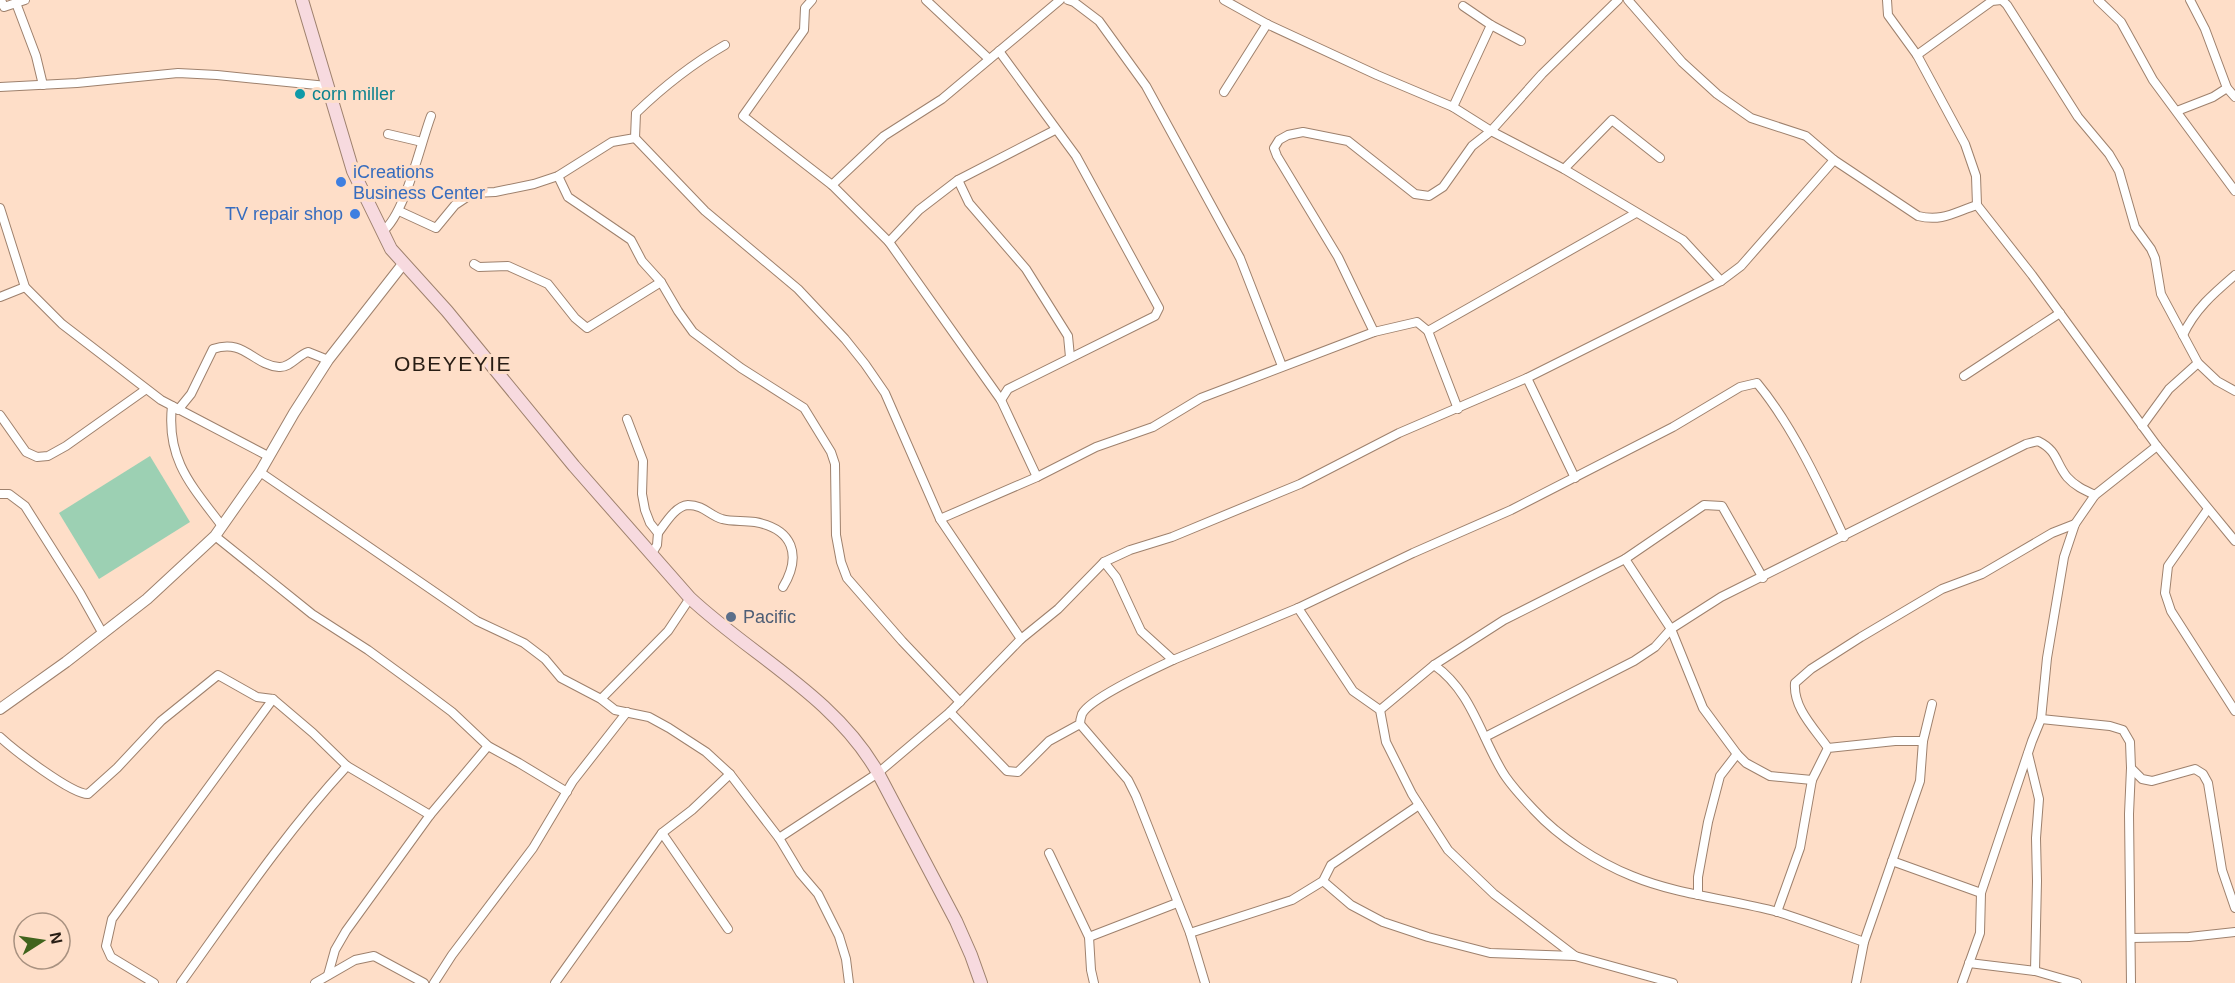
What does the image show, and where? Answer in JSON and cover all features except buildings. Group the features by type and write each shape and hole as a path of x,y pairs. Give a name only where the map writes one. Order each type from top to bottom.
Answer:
{"main road":[{"path":"302,0 353,171 382,232 402,264 447,311 534,418 690,598 826,708 852,735 878,773 956,921 981,983"}],"street":[{"path":"1,0 4,7 25,0"},
{"path":"812,0 805,8 804,30 743,116 832,185 889,242 1001,400 1037,477"},
{"path":"926,0 989,59"},
{"path":"832,185 884,136 942,99 1060,0"},
{"path":"1068,0 1100,21 1146,86 1240,258 1282,366"},
{"path":"1224,0 1267,24 1453,107 1491,131 1564,169 1683,240 1721,281"},
{"path":"1374,332 1338,257 1274,148 1288,135 1303,132 1348,141 1415,194 1429,196 1443,187 1472,146 1491,131 1542,74 1618,0"},
{"path":"1630,0 1682,62 1717,94 1751,118 1806,136 1834,160 1918,216 1941,219 1977,205"},
{"path":"1887,0 1888,15 1917,55 1965,144 1976,176 1977,205 2060,313 2157,446 2235,541"},
{"path":"1917,55 1992,1 2002,0 2007,4 2079,117 2109,154 2119,171 2135,227 2155,258 2161,294 2198,363 2217,381 2235,391"},
{"path":"2098,0 2121,22 2153,80 2235,191"},
{"path":"2190,0 2205,28 2227,88 2235,97"},
{"path":"16,3 36,56 43,85"},
{"path":"1463,6 1491,25 1521,41"},
{"path":"1224,92 1267,24"},
{"path":"1453,107 1491,25"},
{"path":"724,45 705,56 660,90 636,113 635,138 705,211 798,289 845,339 885,393 940,519 1021,639"},
{"path":"999,51 1076,156 1159,308 1155,316 1008,389 1001,400"},
{"path":"0,87 77,83 178,73 327,86"},
{"path":"2177,111 2213,97 2227,88"},
{"path":"382,232 390,226 399,212 431,116"},
{"path":"1564,169 1612,120 1660,158"},
{"path":"889,242 919,210 958,180 1055,130"},
{"path":"388,134 422,142"},
{"path":"399,212 436,228 455,205 473,193 495,192 534,184 558,176 612,142 635,138"},
{"path":"779,838 878,773 950,712 1021,639 1058,609 1104,562 1130,550 1172,537 1300,484 1399,433 1527,378 1721,281 1742,266 1834,160"},
{"path":"558,176 568,197 631,240 642,261 661,282 693,332 741,369 804,408 831,452 835,464 836,535 841,562 848,578 902,641 960,702"},
{"path":"958,180 969,203 1026,270 1068,336 1070,357"},
{"path":"0,208 25,287 62,324 145,390 268,456"},
{"path":"1428,331 1636,213"},
{"path":"0,709 147,599 215,536 260,472 328,360 402,264"},
{"path":"474,264 479,267 508,266 548,284 575,318 587,328 661,282"},
{"path":"2183,335 2190,320 2204,302 2235,275"},
{"path":"0,297 25,287"},
{"path":"1964,376 2060,313"},
{"path":"940,519 1037,477 1096,447 1153,427 1201,398 1374,332 1417,322 1428,331 1458,409"},
{"path":"222,526 184,475 177,461 172,445 170,425 175,408 191,394 213,349 223,345 233,345 280,367 308,352 328,360"},
{"path":"2142,426 2169,389 2198,363"},
{"path":"1527,378 1575,478"},
{"path":"950,712 1007,771 1018,772 1049,741 1080,724 1083,712 1124,684 1173,660 1298,608 1413,553 1511,510 1673,428 1740,387 1757,383 1769,397 1792,436 1828,500 1844,537"},
{"path":"0,415 26,452 37,457 48,456 145,390"},
{"path":"627,419 643,461 642,494 645,510 650,523 658,533"},
{"path":"1485,737 1634,661 1655,647 1671,629 1721,597 1763,578 2026,444 2038,441 2050,447 2066,476 2079,488 2095,495"},
{"path":"1962,983 1980,933 1982,893 2041,719 2052,624 2064,557 2075,524 2095,495 2157,446"},
{"path":"260,472 477,621 524,643 545,658 561,678 601,699 615,710 649,717 706,752 730,774 779,838 800,873 818,894 839,936 846,959 849,983"},
{"path":"0,494 9,494 25,506 103,634"},
{"path":"651,555 657,545 658,533 674,513 688,505 706,509 720,519 756,522 781,532 788,539 793,555 790,574 783,587"},
{"path":"1380,710 1434,665 1504,620 1625,559 1704,506 1722,506 1763,578"},
{"path":"2208,509 2168,566 2165,592 2171,611 2235,711"},
{"path":"1828,748 1801,711 1794,693 1795,683 1811,669 1861,637 1942,589 1982,574 2052,533 2075,524"},
{"path":"215,536 312,614 368,650 452,712 488,746 567,792"},
{"path":"1625,559 1671,629 1703,708 1737,754 1770,776 1812,780"},
{"path":"1104,562 1116,577 1141,631 1173,660"},
{"path":"601,699 668,631 690,598"},
{"path":"1298,608 1353,691 1380,710 1386,742 1419,805 1448,850 1494,894 1575,956"},
{"path":"1434,665 1448,675 1460,689 1479,721 1503,773 1551,828 1584,851 1631,876 1698,895 1777,912 1864,942"},
{"path":"0,736 50,774 79,792 88,794 117,768 161,720 218,675 257,697 273,699 347,766 430,815"},
{"path":"154,983 111,957 106,946 112,919 273,699"},
{"path":"1856,983 1864,942 1920,781 1923,741 1932,704"},
{"path":"434,983 452,955 513,877 585,765 627,712"},
{"path":"2041,719 2110,726 2123,730 2130,742 2132,983"},
{"path":"1080,724 1128,780 1136,796 1190,933 1205,983"},
{"path":"1828,748 1895,741 1923,741"},
{"path":"328,975 335,950 346,931 430,815 488,746"},
{"path":"1777,912 1800,848 1812,780 1828,748"},
{"path":"2028,753 2038,799 2034,971"},
{"path":"1698,895 1698,878 1708,822 1720,776 1737,754"},
{"path":"182,983 261,870 318,796 347,766"},
{"path":"2131,768 2142,779 2152,781 2195,769 2202,774 2208,783 2222,870 2234,902"},
{"path":"555,983 662,832 692,810 730,774"},
{"path":"1190,933 1292,900 1323,881 1331,865 1419,805"},
{"path":"662,832 728,928"},
{"path":"1049,853 1089,937 1090,970 1094,983"},
{"path":"1892,861 1982,893"},
{"path":"1323,881 1351,905 1383,922 1428,937 1490,953 1575,956 1673,983"},
{"path":"1089,937 1177,903"},
{"path":"2131,938 2189,938 2235,932"},
{"path":"315,983 355,960 374,956 424,983"},
{"path":"1969,963 2034,971 2077,983"}],"green space":[{"path":"150,456 190,522 99,579 59,513"}],"place":[{"name":"corn miller","path":"300,94"},
{"name":"iCreations Business Center","path":"341,182"},
{"name":"TV repair shop","path":"355,214"},
{"name":"Pacific","path":"731,617"}],"district":[{"name":"OBEYEYIE","path":"453,364"}]}
